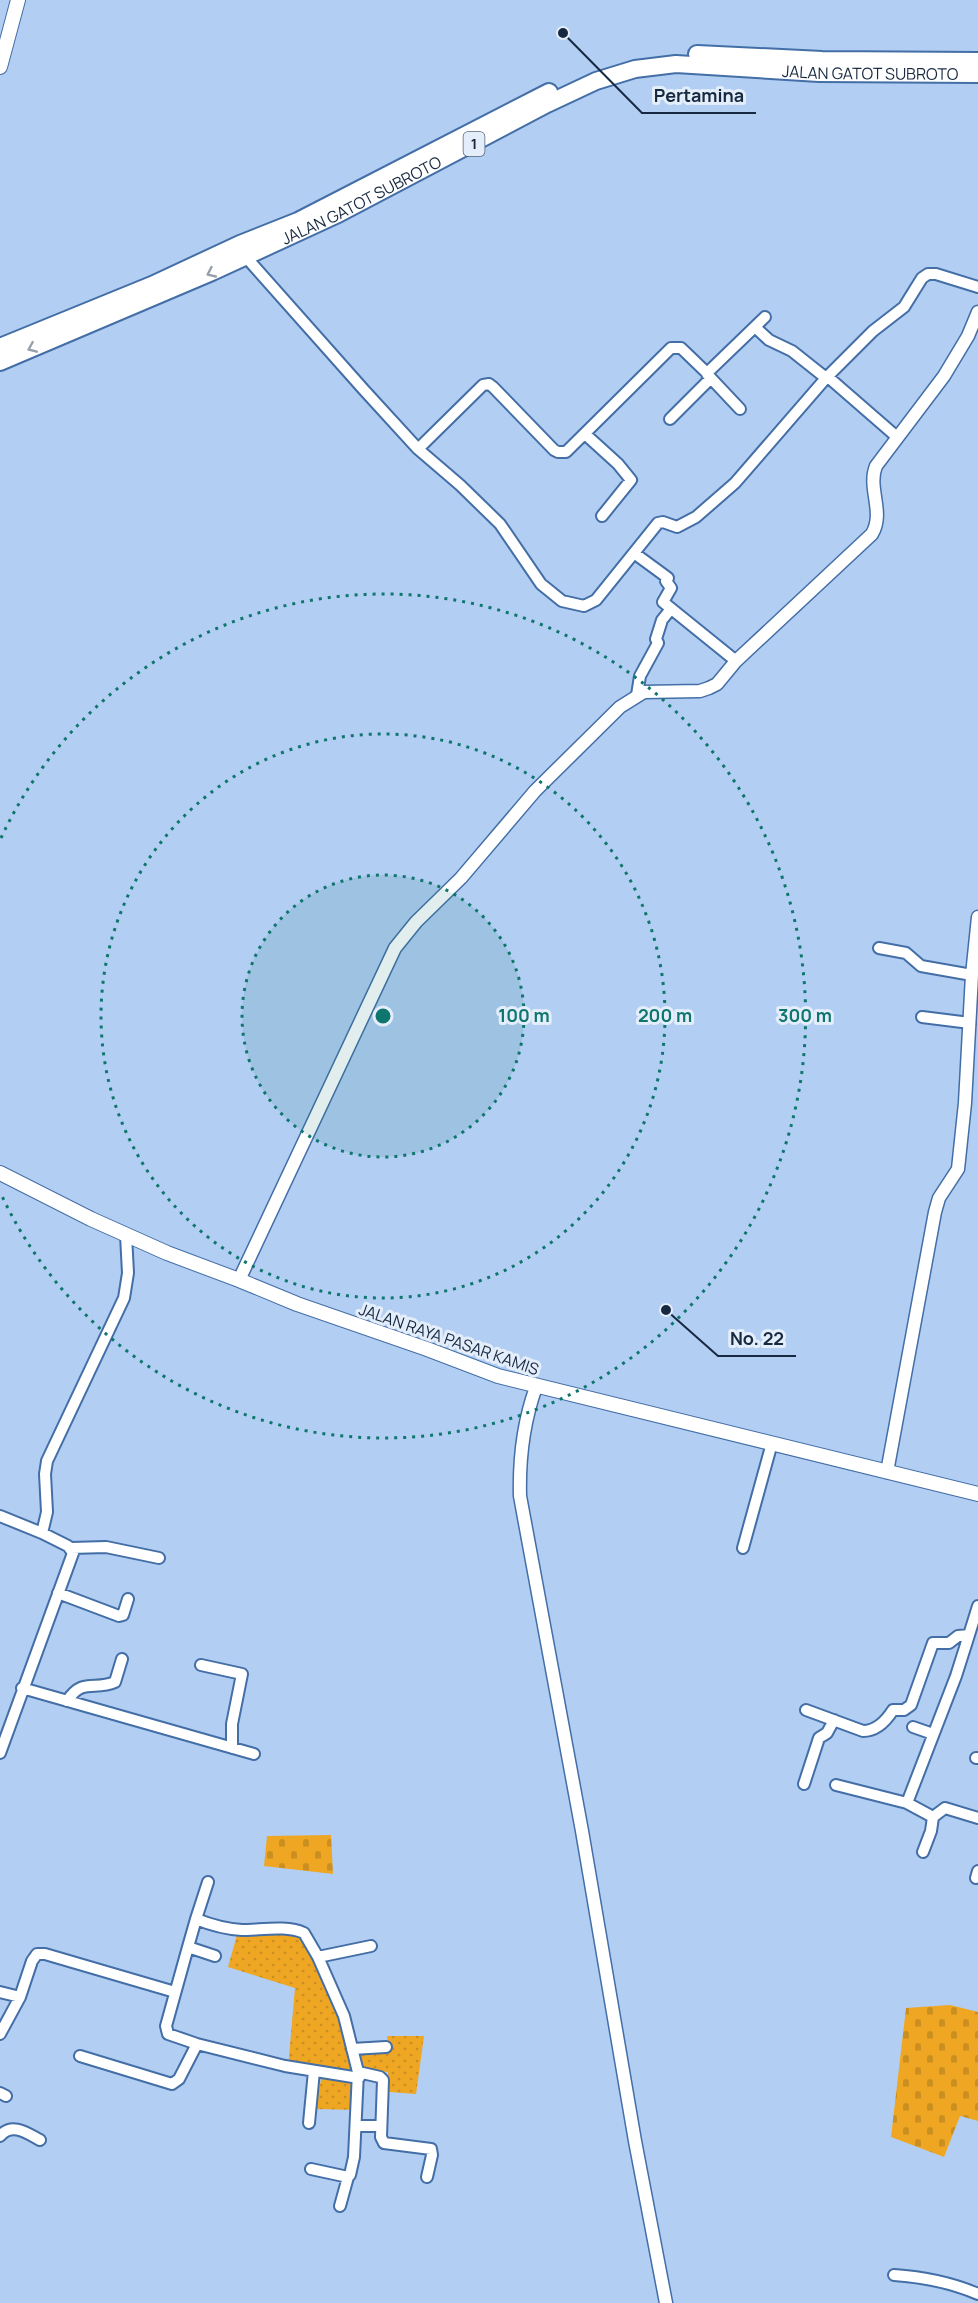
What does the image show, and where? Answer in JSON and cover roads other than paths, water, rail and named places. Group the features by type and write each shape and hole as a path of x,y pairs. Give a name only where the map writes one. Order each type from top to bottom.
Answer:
{"highway":[{"name":"JALAN GATOT SUBROTO","path":"0,347 152,285 338,214 375,188 459,146 589,74 635,58 678,54 822,60 978,61"},
{"name":"JALAN GATOT SUBROTO","path":"529,107 596,81 635,69 676,64 819,73 978,74"},
{"name":"JALAN GATOT SUBROTO","path":"0,362 212,273 243,250"}],"main road":[{"path":"0,68 18,0"},
{"name":"JALAN RAYA PASAR KAMIS","path":"0,1173 167,1253 297,1304 498,1376 978,1494"}],"street":[{"path":"243,250 418,449 500,524 542,584 562,601 579,606 596,600 658,523 681,526 696,517 735,483 827,378 873,331 904,308 925,275 936,274 978,287"},
{"path":"239,1280 390,959 404,935 461,878 535,790 620,707 637,695 655,691 700,691 717,684 736,661 872,534 878,509 873,472 879,460 959,353 978,312"},
{"path":"670,419 765,318"},
{"path":"755,327 769,340 792,351 827,378 897,437"},
{"path":"418,449 484,384 493,387 556,452 570,450 673,347 681,348 740,409"},
{"path":"585,434 618,464 631,480 602,516"},
{"path":"634,553 668,578 666,581 671,588 663,602 670,610 736,661"},
{"path":"637,695 640,676 658,643 656,639 662,620 670,610"},
{"path":"887,1472 935,1212 939,1198 958,1169 978,917"},
{"path":"879,948 906,953 921,966 972,975"},
{"path":"922,1017 970,1023"},
{"path":"42,1533 47,1512 45,1474 47,1461 124,1298 128,1273 126,1235"},
{"path":"536,1387 524,1427 519,1460 520,1496 666,2303"},
{"path":"743,1548 772,1443"},
{"path":"0,1516 71,1548 106,1547 159,1558"},
{"path":"0,1753 72,1557 71,1548"},
{"path":"58,1593 119,1616 123,1615 128,1599"},
{"path":"907,1803 978,1606"},
{"path":"806,1710 866,1731 883,1723 893,1710 908,1708 933,1643 949,1643 958,1636 969,1635"},
{"path":"67,1701 72,1693 83,1686 115,1682 122,1659"},
{"path":"201,1665 242,1674 232,1724 232,1748"},
{"path":"22,1688 254,1754"},
{"path":"804,1784 819,1737 827,1733 834,1720"},
{"path":"913,1727 933,1734"},
{"path":"836,1785 907,1803 933,1817"},
{"path":"923,1852 931,1831 933,1817 945,1808 978,1818"},
{"path":"208,1882 165,2031 170,2036 197,2044 285,2066 383,2079 381,2140 384,2144 430,2148 432,2152 427,2177"},
{"path":"196,1919 216,1927 229,1929 298,1930 307,1935 344,2016 358,2075 354,2157 340,2206"},
{"path":"318,1957 371,1946"},
{"path":"188,1947 215,1956"},
{"path":"0,2034 20,1997 34,1956 41,1953 175,1992"},
{"path":"0,1992 20,1997"},
{"path":"80,2055 172,2084 179,2079 197,2044"},
{"path":"352,2049 386,2046"},
{"path":"309,2123 314,2071"},
{"path":"356,2126 381,2126"},
{"path":"0,2136 7,2130 16,2129 40,2140"},
{"path":"311,2169 348,2176"},
{"path":"894,2275 922,2277 950,2283 978,2294"}],"place":[{"name":"Pertamina","path":"563,33"},
{"name":"No. 22","path":"666,1310"}]}
